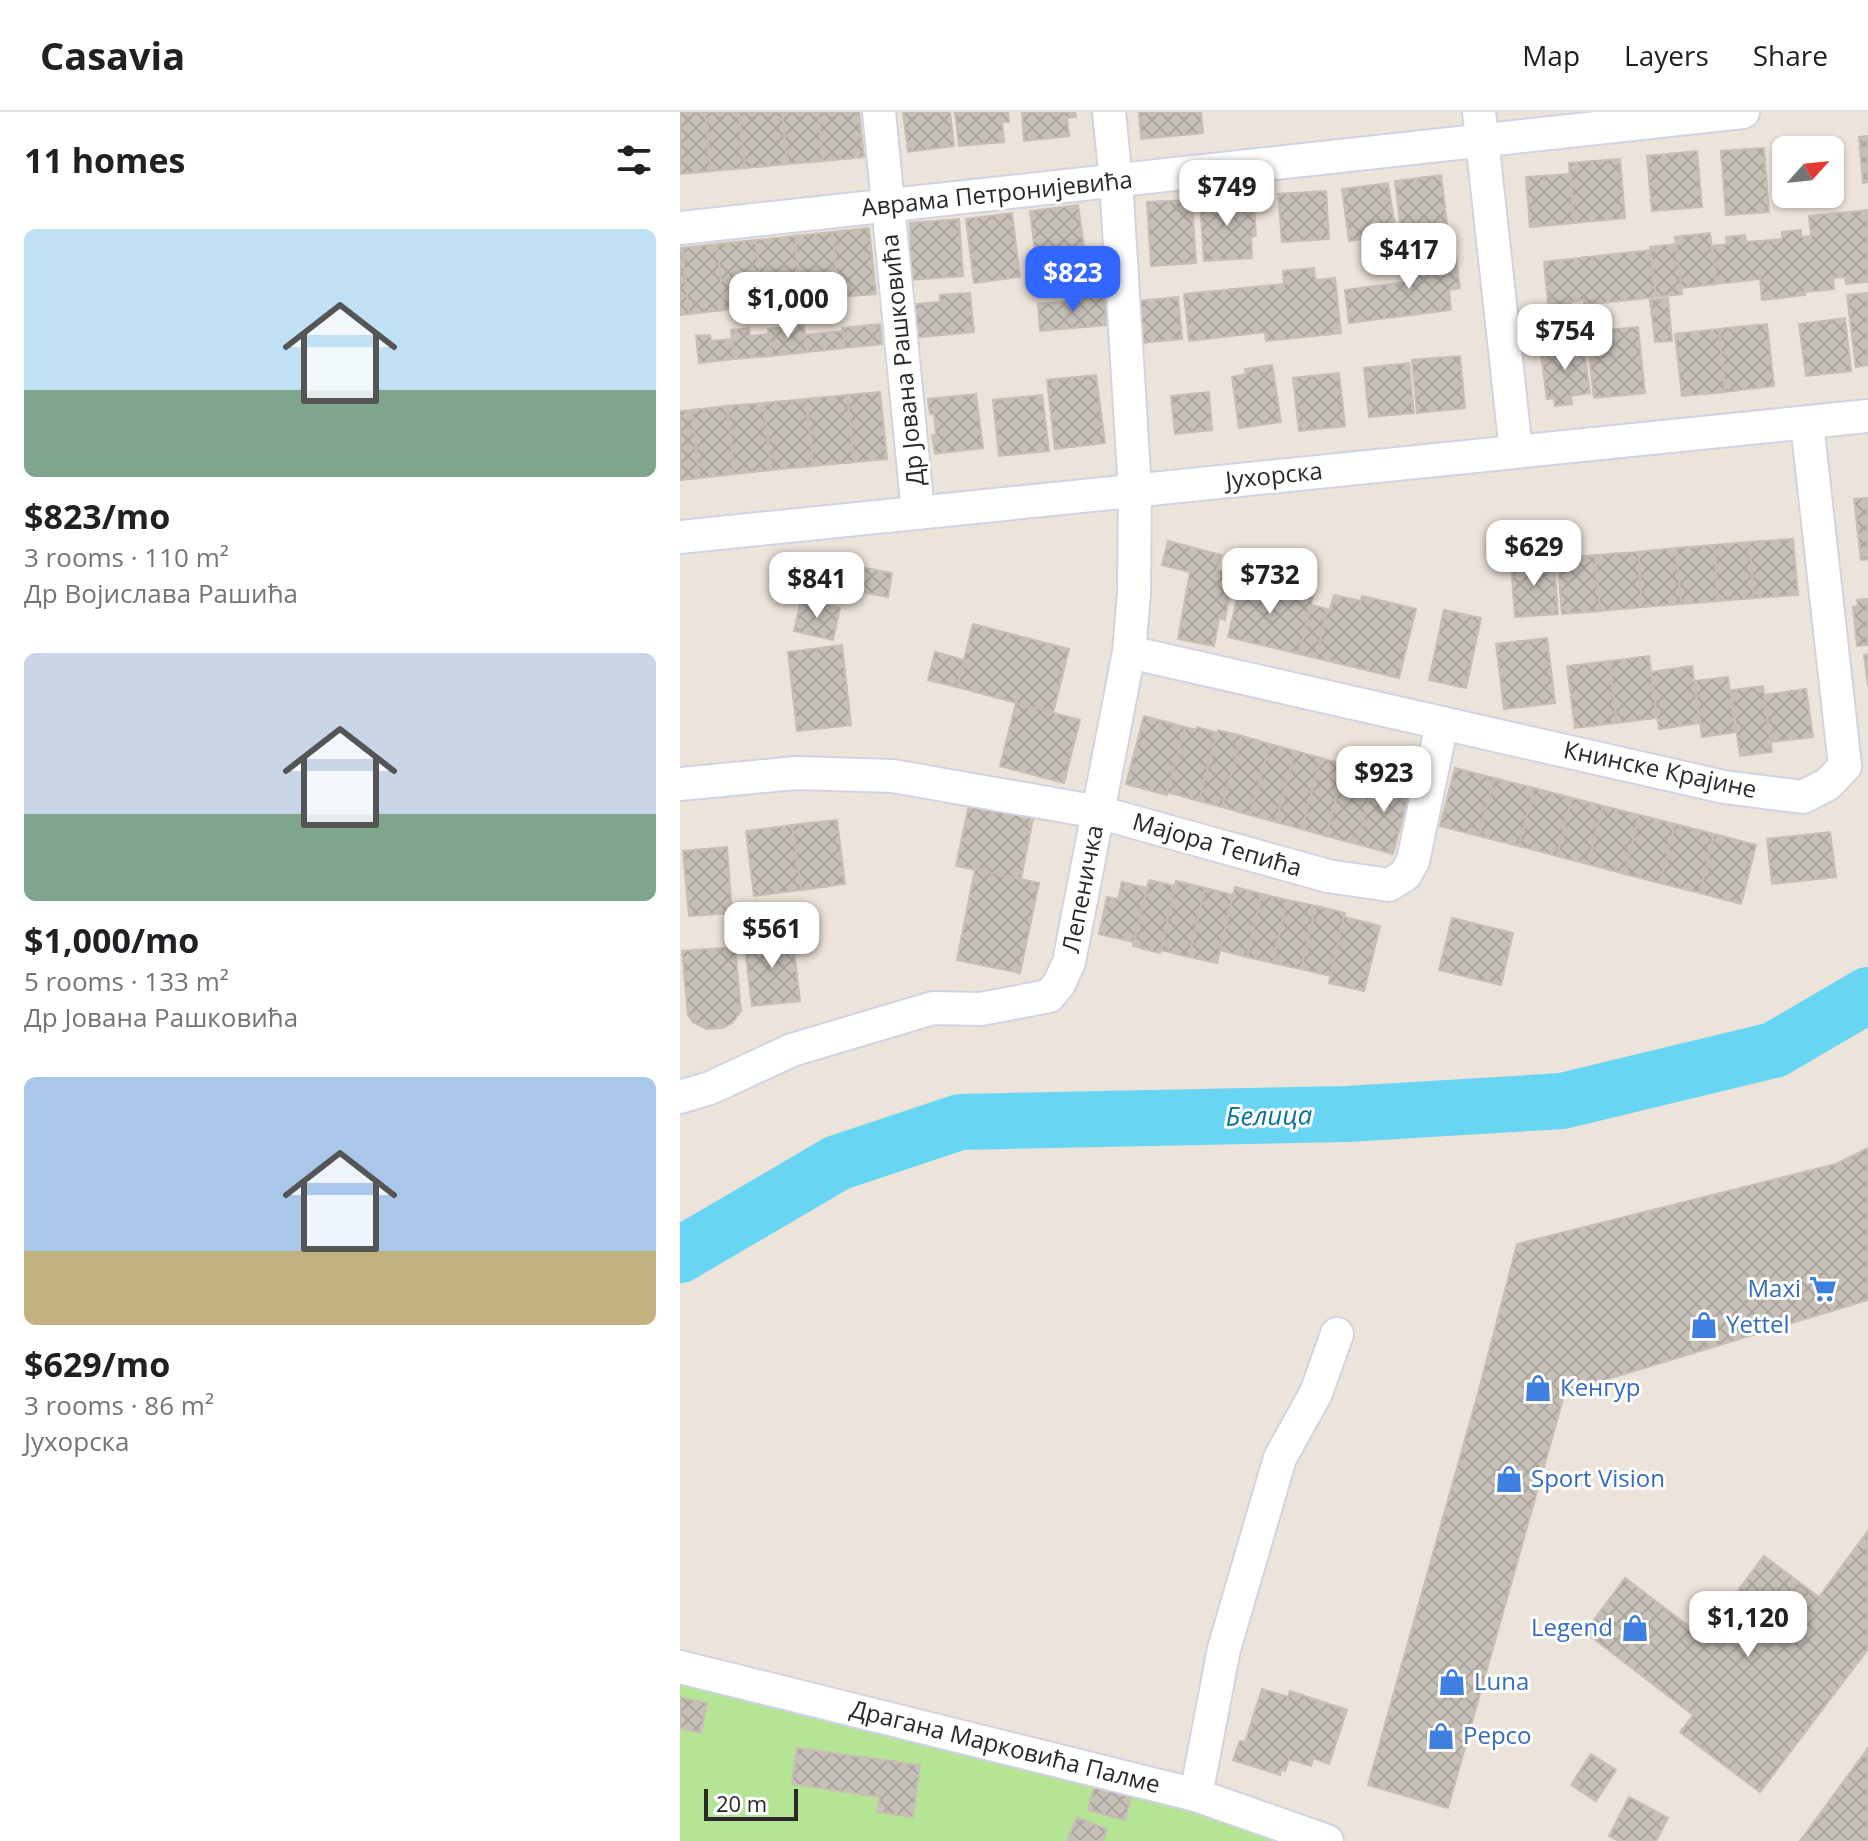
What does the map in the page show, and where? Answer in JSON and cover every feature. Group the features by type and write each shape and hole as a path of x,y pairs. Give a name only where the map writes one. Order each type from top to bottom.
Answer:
{"street":[{"name":"Др Јована Рашковића","path":"879,112 918,513"},
{"name":"Лепеничка","path":"680,1097 710,1088 792,1050 919,1012 933,1008 981,1009 1049,996 1059,984 1071,954 1129,652 1134,593 1135,490 1109,112"},
{"name":"Аврама Петронијевића","path":"680,228 1116,181 1480,126 1743,112"},
{"path":"1480,126 1516,451"},
{"name":"Јухорска","path":"680,537 1868,416"},
{"name":"Книнске Крајине","path":"1129,652 1724,787 1803,797 1828,784 1845,766 1807,423"},
{"name":"Мајора Тепића","path":"680,784 796,773 893,776 1098,812 1328,876 1389,885 1405,875 1413,861 1442,723"},
{"path":"1196,1795 1224,1649 1280,1458 1316,1393 1337,1334"},
{"name":"Драгана Марковића Палме","path":"680,1667 1196,1795 1327,1841"}],"green space":[{"path":"680,1677 1315,1841 680,1841"}],"building":[{"path":"680,112 705,112 711,171 680,174"},
{"path":"705,112 739,112 745,168 711,171"},
{"path":"739,112 782,112 787,164 745,168"},
{"path":"782,112 818,112 823,161 787,164"},
{"path":"818,112 859,112 864,157 823,161"},
{"path":"903,112 950,112 954,146 908,152"},
{"path":"955,112 1008,112 1009,122 1002,122 1004,142 959,146"},
{"path":"1022,112 1075,112 1076,117 1067,118 1069,136 1024,141"},
{"path":"1139,112 1201,112 1203,133 1141,139"},
{"path":"1868,136 1868,182 1863,183 1859,137"},
{"path":"1764,148 1769,212 1726,215 1721,151"},
{"path":"1697,151 1702,207 1652,211 1647,156"},
{"path":"1620,159 1625,218 1574,223 1569,163"},
{"path":"1570,174 1574,223 1530,227 1526,177"},
{"path":"1441,175 1447,224 1401,229 1395,181"},
{"path":"1388,183 1396,234 1349,241 1342,189"},
{"path":"1326,191 1329,239 1282,242 1278,194"},
{"path":"1248,195 1249,208 1254,208 1256,236 1251,237 1252,258 1204,261 1200,199"},
{"path":"1192,200 1196,263 1151,266 1147,202"},
{"path":"1078,205 1086,261 1037,267 1030,211"},
{"path":"1868,210 1868,282 1846,284 1845,277 1833,278 1834,289 1762,300 1760,279 1716,284 1712,246 1727,244 1726,237 1745,235 1746,242 1782,239 1782,232 1801,230 1801,237 1811,236 1809,216"},
{"path":"1012,213 1020,277 974,283 966,219"},
{"path":"959,219 963,276 909,280 907,247 911,247 910,223"},
{"path":"869,228 876,294 839,297 832,232"},
{"path":"832,232 839,297 801,302 795,236"},
{"path":"1710,233 1716,284 1681,288 1675,237"},
{"path":"795,236 801,302 763,306 756,240"},
{"path":"756,240 763,306 724,310 717,244"},
{"path":"717,244 724,310 689,314 682,248"},
{"path":"1676,244 1682,294 1656,297 1650,247"},
{"path":"680,248 689,314 680,315"},
{"path":"1455,250 1460,288 1449,290 1451,310 1349,323 1345,290 1412,281 1409,256"},
{"path":"1650,250 1656,297 1584,305 1584,300 1571,302 1572,310 1549,313 1544,262"},
{"path":"1314,268 1315,280 1335,278 1341,333 1266,341 1265,332 1189,341 1184,294 1284,284 1283,271"},
{"path":"970,293 974,332 910,338 907,305 940,302 940,295"},
{"path":"1868,293 1868,365 1856,367 1847,295"},
{"path":"1104,295 1107,325 1040,331 1038,304"},
{"path":"1178,297 1182,339 1141,343 1138,301"},
{"path":"1668,298 1672,341 1655,342 1650,300"},
{"path":"1845,318 1851,371 1806,376 1799,324"},
{"path":"880,324 882,344 844,348 842,328"},
{"path":"1767,324 1774,386 1725,392 1719,329"},
{"path":"804,325 807,352 771,356 768,329"},
{"path":"1638,327 1645,393 1594,398 1586,332"},
{"path":"749,328 750,336 769,334 771,356 734,359 731,330"},
{"path":"1569,328 1569,342 1542,343 1542,329"},
{"path":"1719,329 1725,392 1682,396 1675,334"},
{"path":"843,331 844,348 807,352 805,335"},
{"path":"710,335 711,341 732,339 734,359 699,363 696,336"},
{"path":"1583,341 1590,393 1571,396 1572,404 1555,406 1554,398 1547,399 1540,347"},
{"path":"1460,356 1465,408 1417,413 1412,360"},
{"path":"1409,363 1414,413 1369,417 1364,368"},
{"path":"1272,365 1281,422 1239,428 1232,377 1246,374 1245,369"},
{"path":"1339,373 1345,426 1299,431 1293,378"},
{"path":"1096,375 1105,443 1055,449 1047,380"},
{"path":"880,392 887,459 854,462 847,395"},
{"path":"1209,392 1212,430 1175,434 1171,396"},
{"path":"976,394 983,448 935,454 932,435 936,435 934,414 930,414 928,399"},
{"path":"847,395 854,462 813,466 806,399"},
{"path":"1042,395 1049,451 999,456 993,400"},
{"path":"806,399 813,466 771,470 764,403"},
{"path":"764,403 771,470 734,474 727,406"},
{"path":"727,406 734,474 699,478 692,410"},
{"path":"692,410 699,478 680,480 680,411"},
{"path":"1868,498 1868,559 1861,560 1854,499"},
{"path":"1793,539 1798,595 1754,598 1749,542"},
{"path":"1168,541 1221,555 1217,570 1233,573 1225,620 1219,618 1214,646 1178,639 1190,572 1162,565"},
{"path":"1749,542 1754,598 1718,601 1714,545"},
{"path":"1714,545 1718,601 1681,604 1676,548"},
{"path":"1676,548 1681,604 1642,607 1638,552"},
{"path":"1638,552 1642,607 1600,611 1595,555"},
{"path":"1595,555 1600,611 1562,614 1557,558"},
{"path":"1554,559 1558,614 1515,617 1511,562"},
{"path":"828,561 892,573 888,597 823,585"},
{"path":"1242,578 1313,596 1299,654 1228,637"},
{"path":"1334,595 1361,601 1362,596 1416,609 1399,678 1316,658 1327,609 1330,610"},
{"path":"801,599 840,608 833,640 794,631"},
{"path":"1868,599 1868,645 1857,646 1853,607 1858,606 1857,600"},
{"path":"1311,605 1327,609 1316,658 1299,654"},
{"path":"1444,610 1481,618 1466,688 1429,680"},
{"path":"973,624 1069,649 1053,713 957,687"},
{"path":"1547,638 1555,703 1504,709 1496,644"},
{"path":"842,645 851,725 797,731 788,652"},
{"path":"935,652 964,660 957,687 928,680"},
{"path":"1868,654 1868,686 1864,655"},
{"path":"1649,656 1657,718 1617,723 1609,661"},
{"path":"1609,661 1617,723 1575,728 1567,666"},
{"path":"1692,666 1700,723 1659,729 1651,672"},
{"path":"1728,677 1736,732 1702,737 1694,681"},
{"path":"1763,686 1772,752 1740,756 1731,690"},
{"path":"1806,689 1813,737 1771,742 1764,695"},
{"path":"1016,703 1080,720 1064,783 1000,766"},
{"path":"1144,716 1185,727 1167,795 1126,784"},
{"path":"1185,727 1217,733 1199,801 1167,792"},
{"path":"1218,730 1242,736 1222,807 1199,801"},
{"path":"1242,736 1270,744 1250,815 1222,807"},
{"path":"1270,744 1295,751 1276,822 1250,815"},
{"path":"1295,751 1321,758 1302,829 1276,822"},
{"path":"1321,758 1345,765 1326,836 1302,829"},
{"path":"1345,765 1376,773 1357,844 1326,836"},
{"path":"1455,768 1494,778 1479,836 1440,826"},
{"path":"1376,773 1412,783 1393,854 1357,844"},
{"path":"1494,778 1534,788 1519,846 1479,836"},
{"path":"1534,788 1572,798 1557,856 1519,846"},
{"path":"1572,798 1603,806 1588,864 1557,856"},
{"path":"970,800 1034,814 1021,879 956,866"},
{"path":"1603,806 1639,815 1625,874 1588,864"},
{"path":"1639,815 1675,824 1660,883 1625,874"},
{"path":"837,820 845,884 801,890 792,825"},
{"path":"1675,824 1714,834 1700,893 1660,883"},
{"path":"792,825 801,890 754,896 746,831"},
{"path":"1830,832 1836,877 1772,884 1767,839"},
{"path":"1714,834 1756,845 1741,904 1700,893"},
{"path":"727,847 732,913 689,916 683,851"},
{"path":"975,869 1039,883 1020,973 957,960"},
{"path":"1149,880 1175,886 1160,953 1133,946"},
{"path":"1176,881 1205,888 1189,957 1161,950"},
{"path":"1122,882 1147,888 1134,942 1099,934 1107,897 1118,899"},
{"path":"1235,887 1262,894 1247,957 1220,950"},
{"path":"1205,888 1233,895 1217,963 1189,957"},
{"path":"1262,894 1287,900 1273,963 1247,957"},
{"path":"1287,900 1316,906 1301,969 1273,963"},
{"path":"1316,906 1345,913 1331,976 1301,969"},
{"path":"1344,917 1380,926 1364,991 1329,983"},
{"path":"1452,918 1513,933 1501,985 1439,970"},
{"path":"792,933 800,1001 752,1006 744,939"},
{"path":"735,947 741,1011 732,1023 723,1028 706,1029 693,1022 688,1015 682,951"},
{"path":"1868,1148 1868,1300 1565,1392 1448,1808 1368,1785 1517,1244 1836,1164"},
{"path":"1868,1531 1868,1649 1760,1792 1680,1732 1693,1715 1585,1632 1625,1578 1703,1637 1764,1556 1819,1597"},
{"path":"1262,1689 1288,1697 1290,1691 1347,1710 1329,1764 1313,1758 1311,1766 1289,1759 1280,1775 1233,1760 1240,1741 1245,1742"},
{"path":"680,1697 707,1703 701,1733 680,1728"},
{"path":"797,1748 920,1765 913,1817 877,1812 880,1797 792,1784"},
{"path":"1868,1748 1868,1841 1800,1841"},
{"path":"1591,1754 1616,1770 1596,1801 1571,1785"},
{"path":"1094,1786 1131,1797 1125,1820 1088,1810"},
{"path":"1629,1797 1668,1818 1656,1841 1619,1841 1609,1836"},
{"path":"1077,1817 1107,1829 1103,1841 1067,1841"}],"waterway":[{"name":"Белица","path":"680,1255 837,1163 960,1122 1347,1114 1562,1101 1774,1050 1868,995"}],"place":[{"name":"Maxi","path":"1823,1289"},
{"name":"Yettel","path":"1704,1325"},
{"name":"Кенгур","path":"1538,1388"},
{"name":"Sport Vision","path":"1509,1479"},
{"name":"Legend","path":"1635,1628"},
{"name":"Luna","path":"1452,1682"},
{"name":"Pepco","path":"1441,1736"}]}
